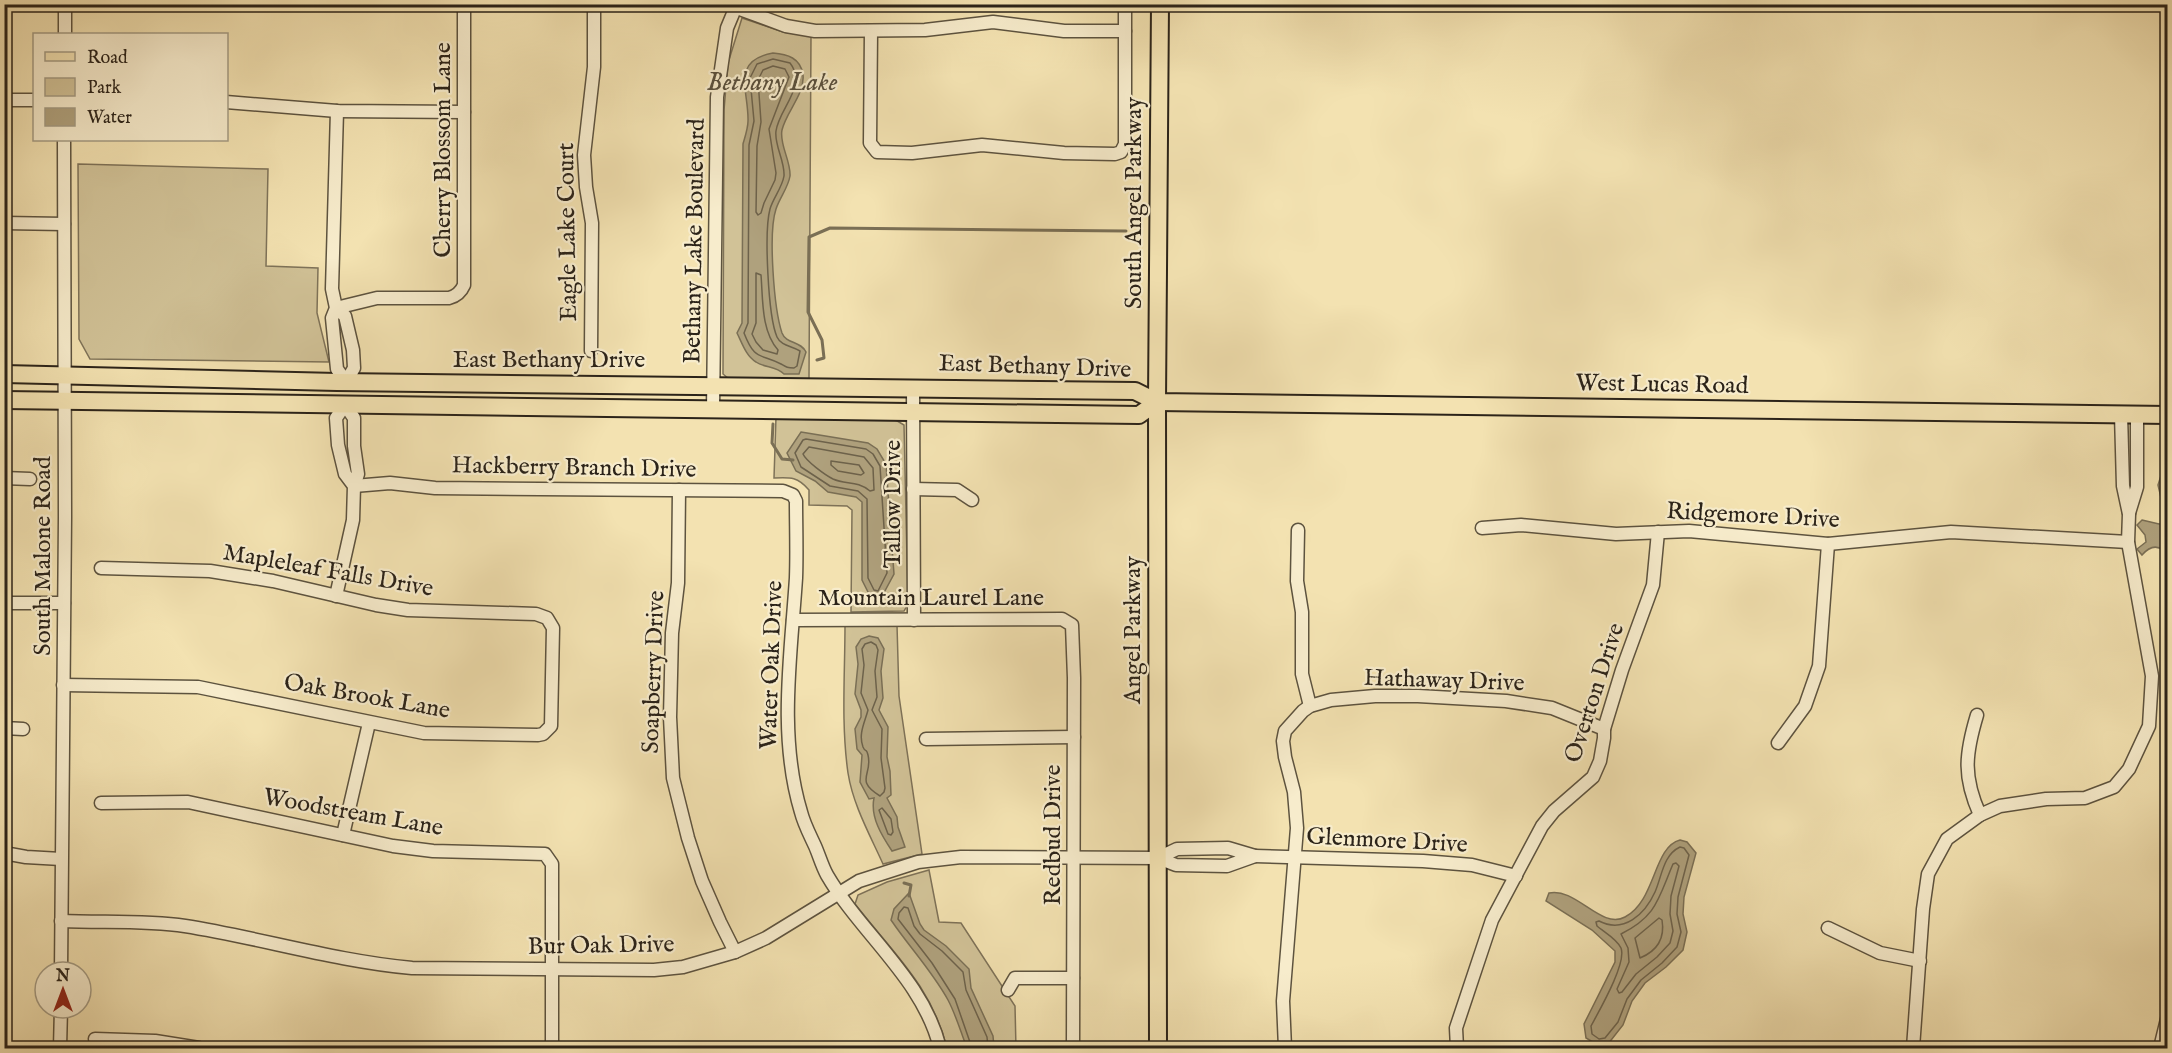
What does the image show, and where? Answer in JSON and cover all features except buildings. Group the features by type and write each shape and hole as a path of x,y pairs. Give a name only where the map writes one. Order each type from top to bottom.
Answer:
{"main road":[{"name":"South Angel Parkway","path":"1157,402 1160,4"},
{"name":"East Bethany Drive","path":"4,374 346,382 1135,391 1157,402 1139,415 4,400"},
{"path":"345,405 346,382"},
{"name":"West Lucas Road","path":"1157,402 2168,415"},
{"name":"Angel Parkway","path":"1157,402 1158,1048"}],"street":[{"path":"65,4 65,33"},
{"name":"Cherry Blossom Lane","path":"336,308 377,298 449,298 459,294 464,285 464,4"},
{"name":"Eagle Lake Court","path":"591,351 592,223 584,155 594,67 594,4"},
{"path":"871,31 870,143 877,152 912,153 982,145 1064,153 1115,154 1123,150 1125,144 1125,4"},
{"path":"734,6 786,26 801,29 925,30 993,22 1064,31 1125,31"},
{"name":"Bethany Lake Boulevard","path":"713,409 717,97 727,28 734,6"},
{"path":"4,100 33,100"},
{"path":"228,102 337,111 464,112"},
{"path":"337,111 332,289 336,308 332,318 337,369 346,382"},
{"name":"South Malone Road","path":"61,960 64,141"},
{"path":"4,224 64,224"},
{"name":"Tallow Drive","path":"913,388 915,620"},
{"path":"336,596 353,520 354,486 345,474 338,445 336,418 345,405"},
{"path":"1913,1048 1928,874 1947,838 1980,815 2000,807 2035,801 2085,798 2114,787 2130,769 2149,726 2152,676 2128,542 2129,514 2137,487 2129,414"},
{"path":"4,478 30,479"},
{"name":"Hackberry Branch Drive","path":"354,486 390,483 435,488 786,491 793,495"},
{"path":"914,489 957,490 972,500"},
{"name":"Soapberry Drive","path":"679,490 678,583 672,633 670,717 673,778 688,838 702,881 735,952"},
{"name":"Water Oak Drive","path":"793,495 796,501 796,575 788,700 791,766 801,813 826,873 838,892 902,972 926,1010 940,1048"},
{"name":"Ridgemore Drive","path":"1482,528 1521,525 1616,534 1689,531 1828,544 1951,532 2128,542"},
{"path":"1285,1048 1283,1001 1297,828 1294,792 1283,741 1286,731 1310,706 1302,674 1302,612 1297,571 1298,530"},
{"name":"Overton Drive","path":"1457,1048 1456,1028 1492,920 1542,826 1554,811 1593,777 1600,761 1604,729 1622,670 1653,585 1658,532"},
{"path":"1778,743 1804,706 1819,666 1828,544"},
{"name":"Mapleleaf Falls Drive","path":"101,568 210,571 273,581 408,610 536,614 547,618"},
{"path":"4,603 64,603"},
{"name":"Oak Brook Lane","path":"63,685 198,687 424,733 543,734 553,721 553,628 547,618"},
{"name":"Mountain Laurel Lane","path":"793,620 1062,619 1069,622"},
{"name":"Redbud Drive","path":"1069,622 1074,629 1073,1048"},
{"name":"Hathaway Drive","path":"1310,706 1331,700 1375,696 1506,700 1552,708 1604,729"},
{"path":"1977,716 1966,759 1970,794 1980,815"},
{"path":"343,835 369,723"},
{"path":"4,728 23,729"},
{"path":"926,739 1074,737"},
{"name":"Woodstream Lane","path":"101,803 188,802 393,846 433,851 545,854 552,864 552,1048"},
{"name":"Glenmore Drive","path":"1158,858 1177,849 1228,848 1255,856 1423,861 1472,865 1516,876"},
{"path":"4,853 61,859"},
{"name":"Glenmore Drive","path":"1158,858 1176,865 1227,866 1255,856"},
{"name":"Bur Oak Drive","path":"61,921 185,926 372,965 423,969 654,970 683,967 735,952 766,938 859,880 918,862 961,857 1158,858"},
{"path":"1828,928 1880,953 1920,961"},
{"path":"1008,990 1015,978 1073,978"},
{"path":"2163,1048 2168,1015"},
{"path":"60,1048 61,1020"},
{"path":"95,1039 155,1041 199,1048"}],"green space":[{"path":"742,18 783,32 811,36 809,379 729,379 723,374 724,110 728,63"},
{"path":"78,164 268,169 266,266 318,268 317,313 329,362 90,359 79,339"},
{"path":"776,417 894,419 904,425 908,604 904,611 851,612 852,510 847,506 809,505 809,490 801,482 790,478 774,478"},
{"path":"845,625 897,625 899,696 922,854 883,864 858,808 848,773 844,718"},
{"path":"929,870 939,922 961,923 1015,1006 1016,1048 947,1048 940,1026 921,988 897,954 855,904 858,895 887,882"}],"water":[{"name":"Bethany Lake","path":"773,53 792,58 802,69 803,75 801,89 782,130 782,141 790,176 776,209 772,235 774,290 782,333 784,337 804,348 806,352 799,374 784,374 756,362 747,353 737,333 742,323 743,144 748,121 746,70 760,57"},
{"path":"801,432 868,443 877,449 886,464 894,574 880,600 869,594 862,580 862,502 856,497 828,492 815,481 796,471 787,453"},
{"path":"2167,462 2167,523 2158,485"},
{"path":"2142,520 2167,524 2167,569 2164,568 2161,560 2163,550 2157,547 2152,548 2142,555 2137,549 2146,542 2145,535 2137,525"},
{"path":"869,636 878,638 884,649 881,671 883,698 879,710 888,727 887,757 891,795 887,798 897,817 905,847 892,851 875,819 874,798 869,799 860,782 862,755 857,749 855,729 861,717 855,694 858,664 856,647 861,639"},
{"path":"1680,840 1687,842 1696,853 1684,897 1683,914 1687,932 1683,950 1645,983 1632,1001 1623,1025 1608,1044 1598,1045 1586,1038 1584,1024 1615,962 1615,951 1592,930 1546,901 1549,893 1569,896 1607,918 1625,917 1643,899 1664,853"},
{"path":"909,893 924,930 946,946 969,969 971,988 993,1036 994,1048 967,1048 954,1012 942,989 891,920 894,909"}],"waterway":[{"path":"817,360 824,358 822,340 808,312 809,237 830,228 1126,231"},
{"path":"773,424 772,443 782,459 793,460"},
{"path":"875,605 876,595"},
{"path":"904,883 911,885 909,896"}]}
